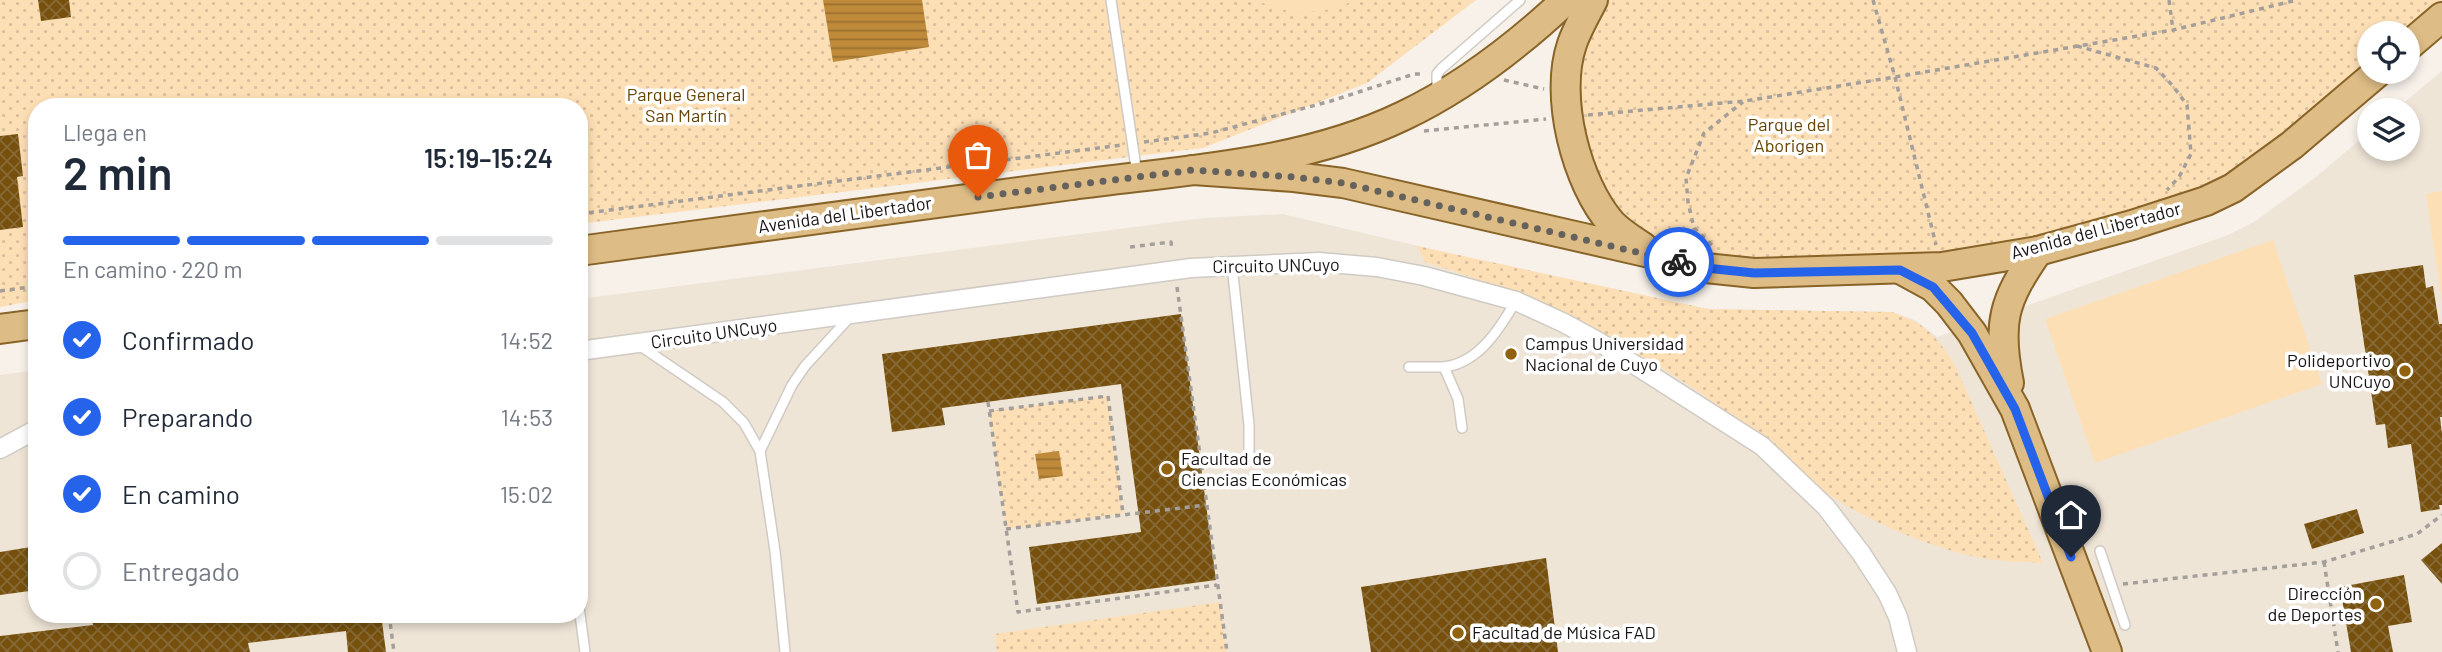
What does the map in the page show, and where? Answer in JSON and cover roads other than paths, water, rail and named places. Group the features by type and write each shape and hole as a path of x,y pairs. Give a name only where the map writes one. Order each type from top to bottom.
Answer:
{"main road":[{"name":"Avenida del Libertador","path":"588,250 1193,170 1306,151 1402,117 1438,86 1470,78 1546,19 1566,0"},
{"path":"1593,0 1572,46 1566,83 1568,117 1580,165 1600,207 1613,224 1654,254"},
{"path":"2420,36 2442,18"},
{"name":"Avenida del Libertador","path":"1193,170 1343,183 1654,254 1696,267 1754,273 1941,267 2038,251 2206,201 2233,188 2292,145 2364,84"},
{"path":"2015,409 2003,350 2003,324 2012,293 2038,251"},
{"path":"1900,270 1933,287 1949,303 1972,333 2015,409 2107,652"},
{"path":"0,329 28,325"}],"street":[{"name":"Circuito UNCuyo","path":"588,350 1191,268 1319,262 1377,267 1424,276 1516,301 1599,342 1762,446 1826,507 1861,553 1892,605 1907,652"},
{"path":"0,449 28,433"}],"lane":[{"path":"1111,0 1137,176"},
{"path":"1438,86 1518,1"},
{"path":"1232,265 1249,425 1249,457"},
{"path":"1409,368 1453,366 1480,349 1496,334 1516,301"},
{"path":"760,451 777,412 805,366 853,314"},
{"path":"638,345 723,402 744,423 760,451 775,551 785,652"},
{"path":"1444,367 1458,399 1462,428"},
{"path":"2100,551 2125,625"},
{"path":"581,623 586,652"}],"place":[{"name":"Campus Universidad Nacional de Cuyo","path":"1511,354"},
{"name":"Polideportivo UNCuyo","path":"2405,371"},
{"name":"Facultad de Ciencias Económicas","path":"1167,469"},
{"name":"Dirección de Deportes","path":"2376,604"},
{"name":"Facultad de Música FAD","path":"1458,633"}],"park label":[{"name":"Parque General San Martín","path":"686,105"},
{"name":"Parque del Aborigen","path":"1789,135"}]}
